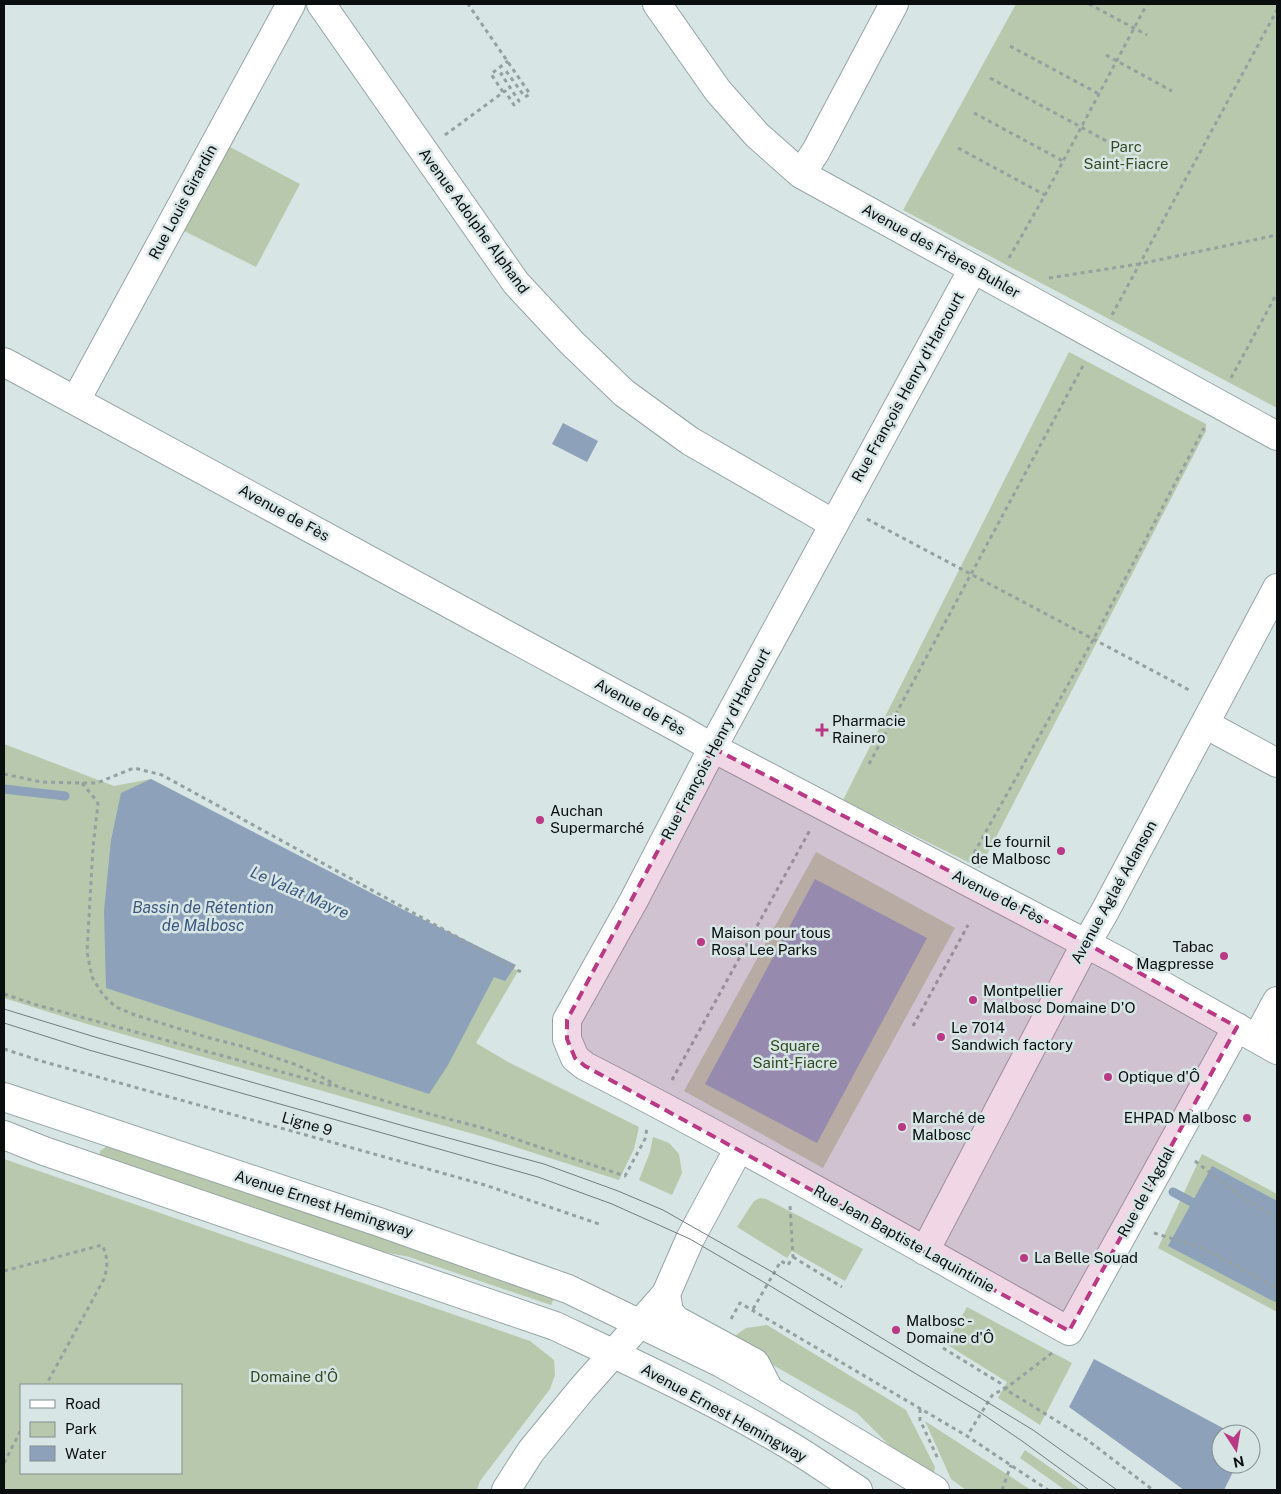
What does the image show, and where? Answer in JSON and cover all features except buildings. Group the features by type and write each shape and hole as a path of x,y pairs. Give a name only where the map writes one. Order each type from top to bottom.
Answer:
{"street":[{"name":"Rue Louis Girardin","path":"76,400 291,4"},
{"name":"Avenue Adolphe Alphand","path":"321,4 516,284 572,343 624,393 690,441 838,515"},
{"name":"Avenue des Frères Buhler","path":"657,4 718,91 757,135 801,174 1277,436"},
{"path":"801,174 816,151 894,4"},
{"name":"Rue François Henry d'Harcourt","path":"739,1148 586,1066 576,1058 568,1038 567,1020 634,900 838,515 973,269"},
{"name":"Avenue de Fès","path":"4,362 713,748 1086,943 1257,1039"},
{"name":"Avenue Aglaé Adanson","path":"925,1251 1086,943 1104,913 1277,588"},
{"path":"1205,724 1277,763"},
{"name":"Rue de l'Agdal","path":"1063,1340 1257,1039 1277,1001"},
{"name":"Avenue Ernest Hemingway","path":"4,1097 379,1222 568,1288 720,1363 938,1477"},
{"name":"Avenue Ernest Hemingway","path":"4,1135 44,1151 555,1326 698,1395 782,1441 858,1490"},
{"path":"506,1490 530,1451 666,1294 690,1239 739,1148"},
{"name":"Rue Jean Baptiste Laquintinie","path":"739,1148 925,1251 1063,1340"},
{"path":"666,1294 669,1312 676,1320 755,1363 769,1390"}],"path":[{"path":"468,4 508,61 530,94 525,97 506,71 501,74 519,101 514,105 491,74 508,61"},
{"path":"1089,4 1147,35"},
{"path":"869,764 970,574 1277,10"},
{"path":"1010,46 1099,94"},
{"path":"1106,55 1172,91"},
{"path":"990,78 1121,149"},
{"path":"423,151 503,92"},
{"path":"974,113 1063,161"},
{"path":"958,148 1045,195"},
{"path":"1025,298 1036,280 1139,264 1277,235"},
{"path":"988,828 1093,640 1277,293"},
{"path":"838,515 970,574 1195,693 1218,700"},
{"path":"4,774 41,782 82,783 97,783 134,768 162,775 521,972"},
{"path":"82,783 98,804 93,847 87,952 92,977 103,995 116,1007 135,1015 241,1046 297,1065 338,1087"},
{"path":"671,1081 810,830"},
{"path":"913,1026 968,925"},
{"path":"4,994 37,1005 482,1128 625,1176 645,1139 648,1123"},
{"name":"Ligne 9","path":"4,1048 41,1061 485,1185 602,1225"},
{"path":"1188,1156 1241,1198 1277,1217"},
{"path":"753,1309 781,1261 788,1265 793,1257 790,1202"},
{"path":"1148,1231 1203,1248 1277,1288"},
{"path":"4,1271 102,1245 107,1254 107,1269 104,1279 47,1384"},
{"path":"793,1257 842,1287"},
{"path":"727,1326 740,1302 967,1436 1048,1490"},
{"path":"967,1436 993,1394 1005,1389 1063,1340"},
{"path":"943,1348 1086,1439 1153,1490"},
{"path":"920,1409 920,1420 938,1477"},
{"path":"4,1463 20,1432"},
{"path":"1002,1490 1011,1465"}],"highlighted area":[{"path":"713,748 1055,926 1237,1027 1069,1331 585,1066 575,1058 567,1039 567,1020"}],"green space":[{"name":"Parc Saint-Fiacre","path":"1016,4 1277,4 1277,408 903,210"},
{"path":"226,145 300,184 256,267 180,229"},
{"path":"1069,352 1206,424 1206,431 980,868 843,800"},
{"path":"4,744 114,786 151,779 518,971 476,1043 508,1062 639,1127 634,1149 619,1180 484,1137 87,1024 4,998"},
{"name":"Square Saint-Fiacre","path":"816,852 955,928 823,1168 684,1091"},
{"path":"653,1137 669,1143 679,1154 682,1173 672,1195 639,1180 650,1152"},
{"path":"113,1145 557,1291 551,1305 409,1257 384,1252 359,1252 99,1161 100,1151"},
{"path":"1202,1154 1277,1194 1277,1312 1158,1248"},
{"name":"Domaine d'Ô","path":"4,1159 530,1341 554,1360 555,1375 550,1389 480,1481 477,1490 4,1490"},
{"path":"760,1198 766,1199 863,1249 845,1281 792,1251 787,1258 737,1227 754,1201"},
{"path":"967,1307 1072,1363 1040,1425 998,1398 1007,1382 946,1344"},
{"path":"767,1325 906,1410 935,1467 934,1475 891,1447 857,1413 729,1340 746,1328"},
{"path":"925,1421 1031,1490 966,1490 951,1479"},
{"path":"1025,1450 1081,1490 1065,1490 1020,1458"}],"water":[{"path":"563,423 598,441 587,462 552,444"},
{"name":"Bassin de Rétention de Malbosc","path":"151,779 404,910 516,965 505,981 494,977 448,1065 429,1094 106,988 104,911 111,840 121,793"},
{"name":"Square Saint-Fiacre","path":"815,879 927,938 817,1143 705,1084"},
{"path":"1212,1166 1277,1201 1277,1303 1168,1246"},
{"path":"1094,1359 1215,1424 1211,1424 1211,1474 1232,1474 1224,1490 1184,1490 1069,1407"}],"waterway":[{"name":"Le Valat Mayre","path":"4,789 65,796"},
{"path":"1173,1192 1203,1208"}],"tram line":[{"path":"4,1009 404,1126 544,1164 663,1210 774,1273 1033,1430 1117,1490"},
{"path":"4,1023 89,1050 538,1177 612,1204 690,1239 767,1284 981,1413 1089,1490"}],"place":[{"name":"Pharmacie Rainero","path":"822,730"},
{"name":"Auchan Supermarché","path":"540,820"},
{"name":"Le fournil de Malbosc","path":"1061,851"},
{"name":"Maison pour tous Rosa Lee Parks","path":"701,942"},
{"name":"Tabac Magpresse","path":"1224,956"},
{"name":"Montpellier Malbosc Domaine D'O","path":"973,1000"},
{"name":"Le 7014 Sandwich factory","path":"941,1037"},
{"name":"Optique d'Ô","path":"1108,1077"},
{"name":"EHPAD Malbosc","path":"1247,1118"},
{"name":"Marché de Malbosc","path":"902,1127"},
{"name":"La Belle Souad","path":"1024,1258"},
{"name":"Malbosc - Domaine d'Ô","path":"896,1330"}]}
